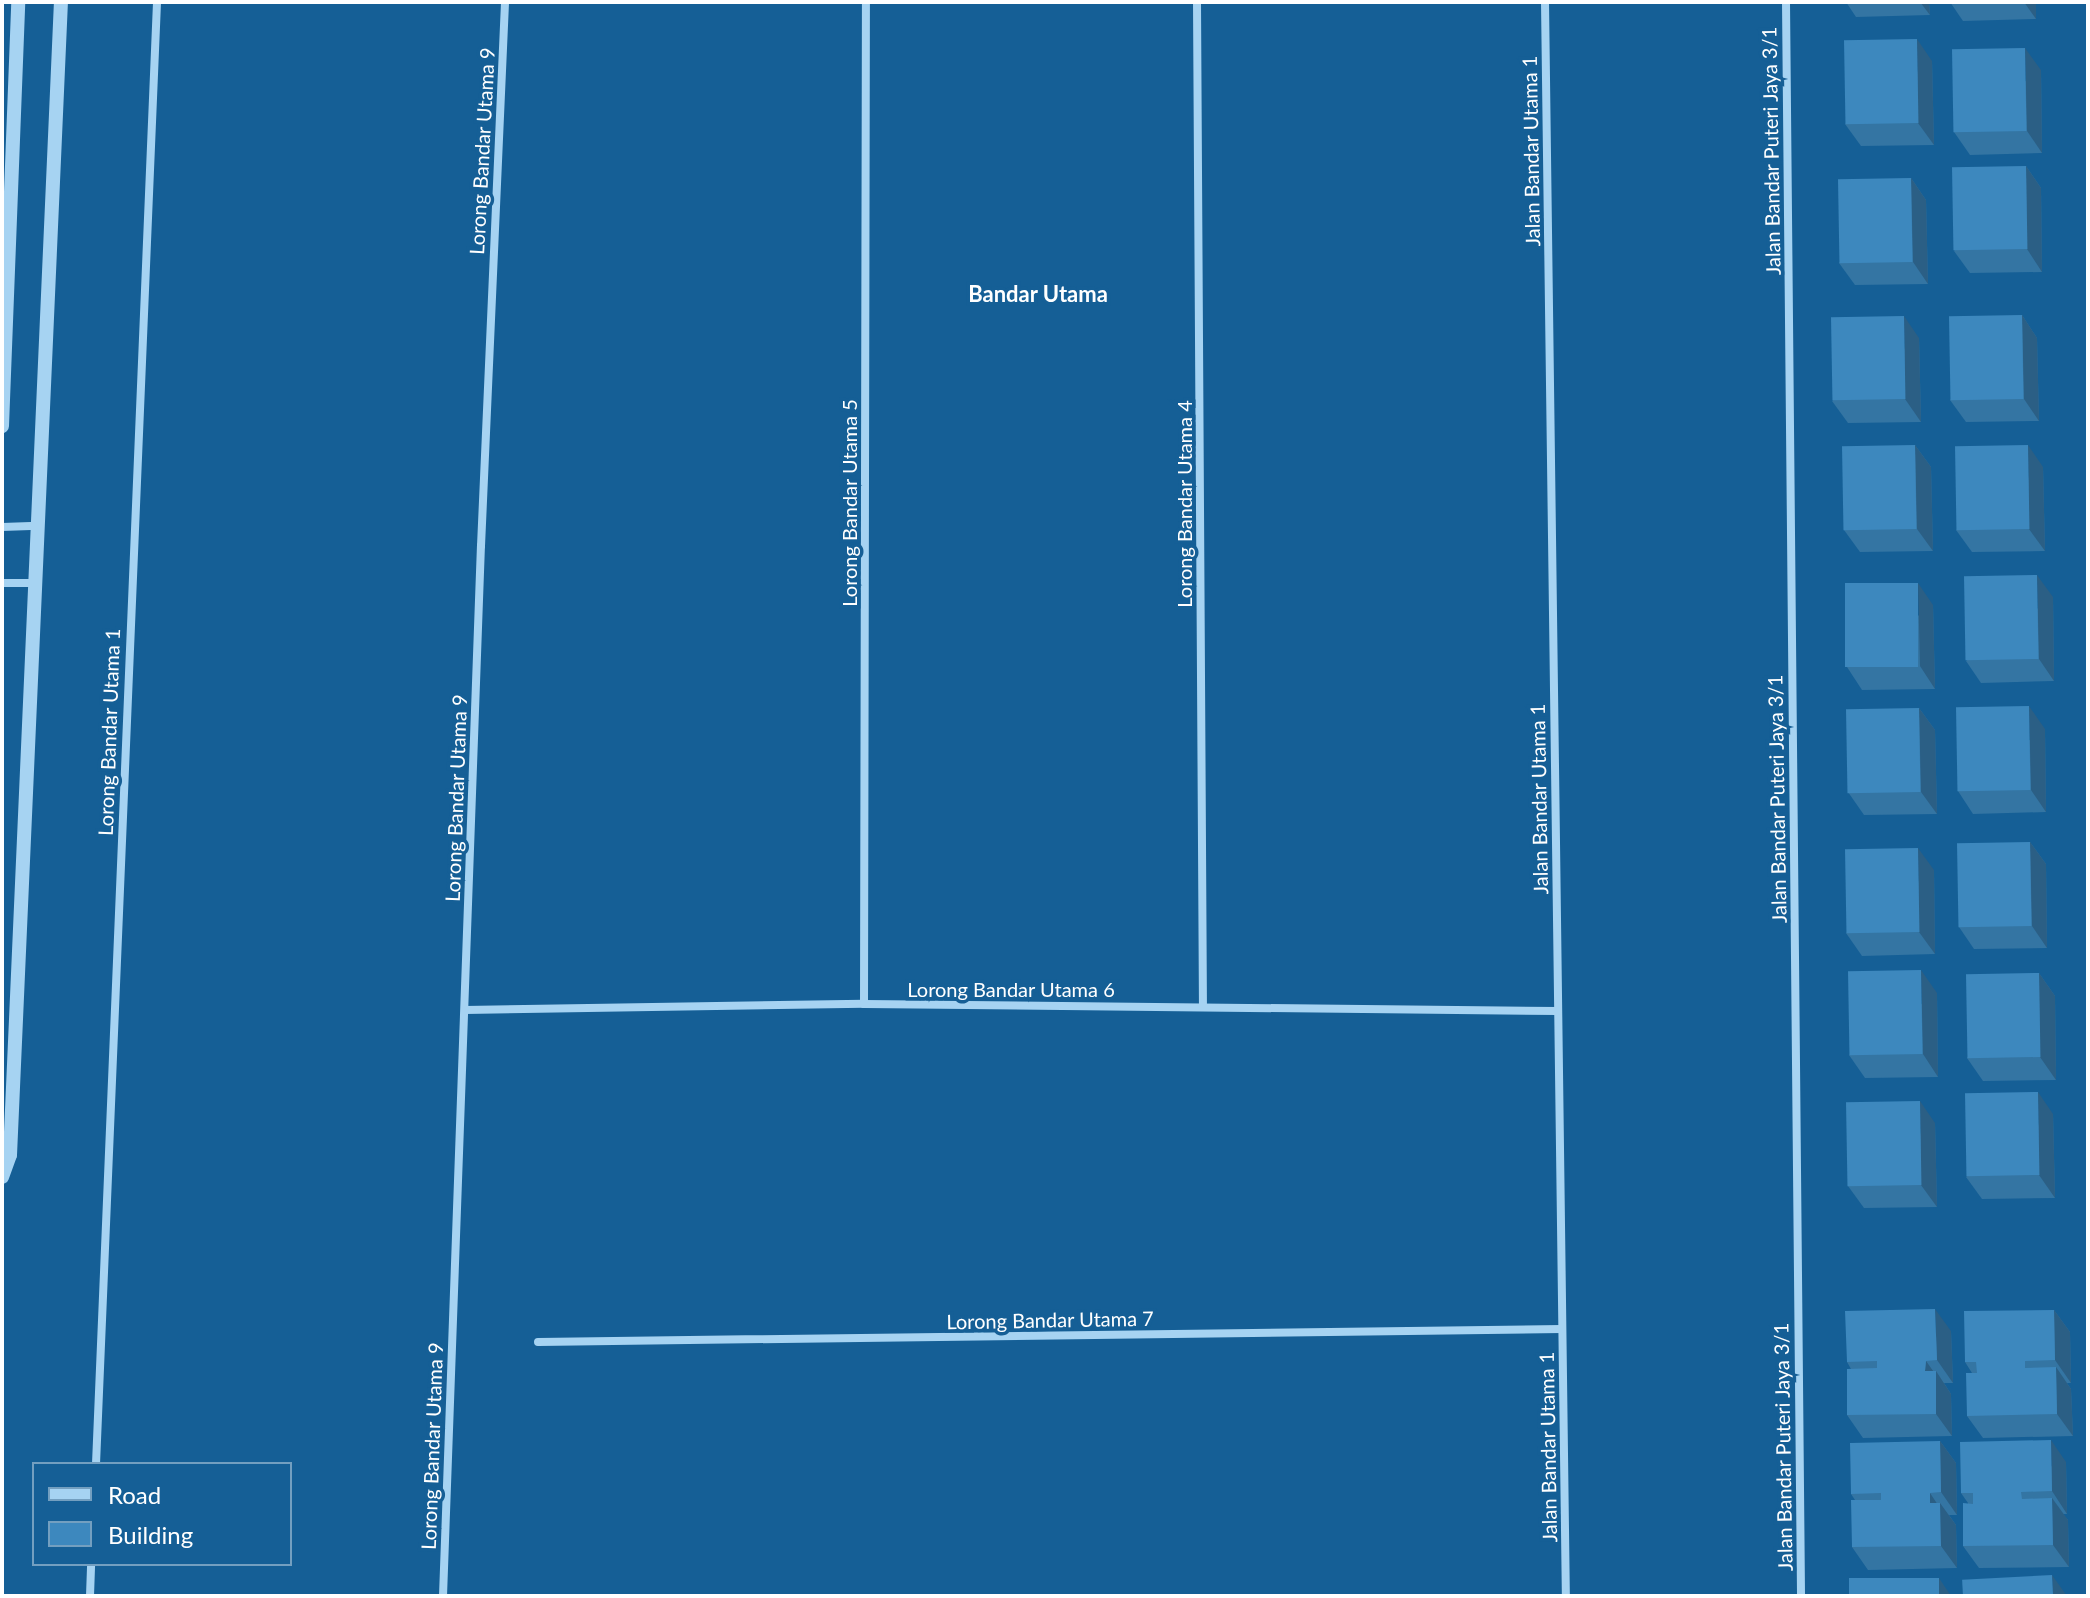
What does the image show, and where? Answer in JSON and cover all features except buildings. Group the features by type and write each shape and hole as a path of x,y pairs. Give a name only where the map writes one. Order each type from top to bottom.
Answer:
{"street":[{"path":"2,426 18,2"},
{"path":"2,1177 10,1155 61,2"},
{"name":"Lorong Bandar Utama 1","path":"96,1462 157,2"},
{"name":"Lorong Bandar Utama 9","path":"443,1596 505,2"},
{"name":"Lorong Bandar Utama 5","path":"864,1004 866,2"},
{"name":"Lorong Bandar Utama 4","path":"1197,2 1203,1006"},
{"name":"Jalan Bandar Utama 1","path":"1545,2 1566,1596"},
{"name":"Jalan Bandar Puteri Jaya 3/1","path":"1786,2 1801,1596"},
{"path":"2,527 38,526"},
{"path":"2,583 34,583"},
{"name":"Lorong Bandar Utama 6","path":"465,1010 864,1004 1558,1011"},
{"name":"Lorong Bandar Utama 7","path":"538,1342 1562,1329"},
{"path":"90,1596 91,1566"}],"district":[{"name":"Bandar Utama","path":"1038,294"}]}
